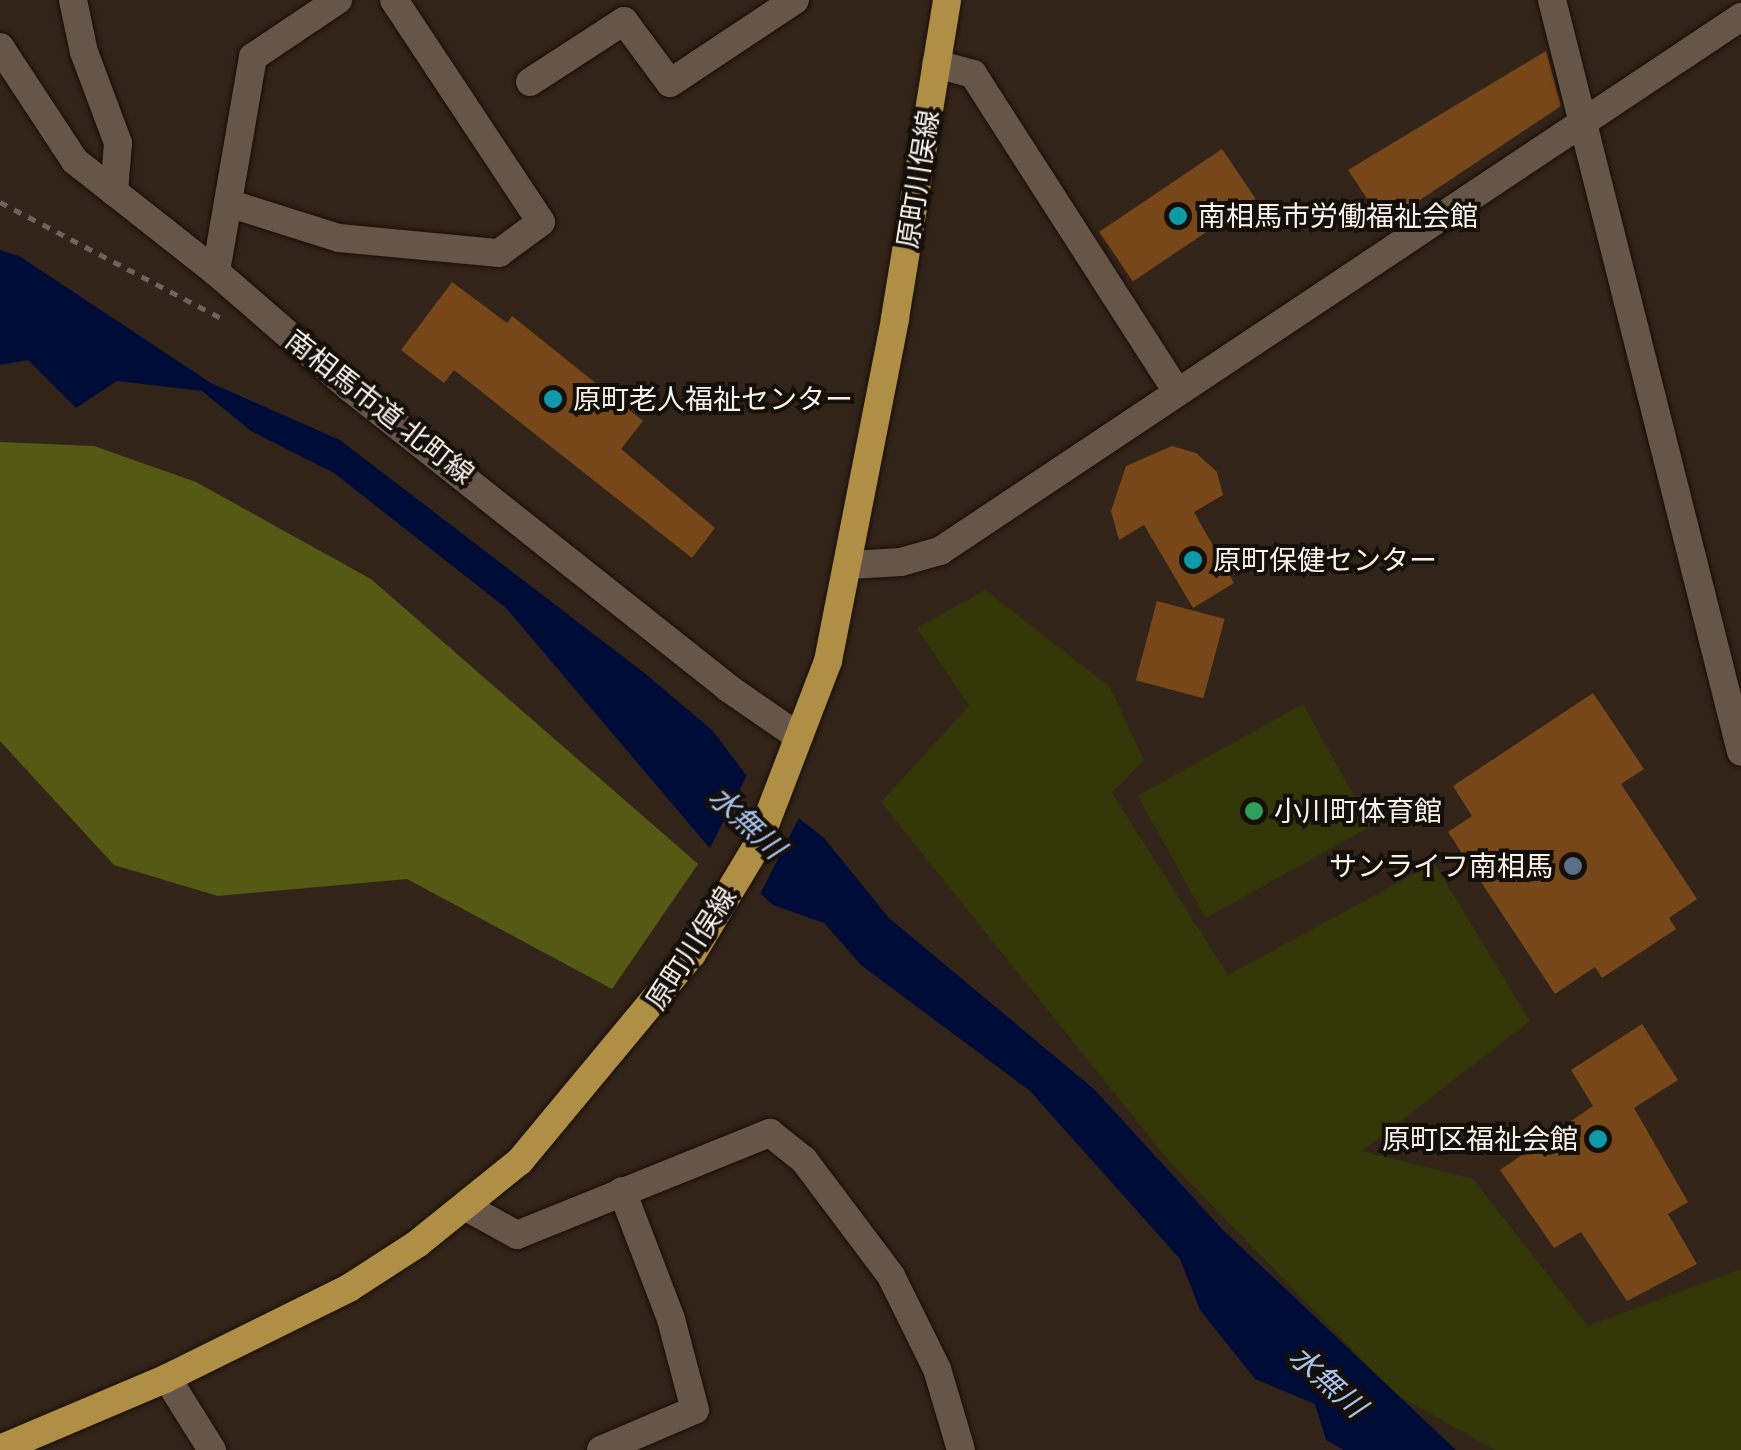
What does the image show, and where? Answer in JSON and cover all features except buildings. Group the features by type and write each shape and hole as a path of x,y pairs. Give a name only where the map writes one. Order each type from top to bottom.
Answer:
{"main road":[{"name":"原町川俣線","path":"0,1448 167,1378 349,1288 468,1208 588,1086 692,954 756,846 828,661 851,565 947,0"}],"street":[{"path":"74,0 84,52 118,143 114,192"},
{"path":"216,272 231,204 253,57 338,0"},
{"path":"231,204 338,238 499,253 541,222 394,0"},
{"path":"530,82 624,22 670,83 794,0"},
{"path":"1552,0 1741,752"},
{"path":"851,565 902,562 940,551 1176,390 1741,17"},
{"name":"南相馬市道 北町線","path":"0,47 75,160 216,272 350,388 716,678 796,747"},
{"path":"936,64 973,74 1176,390"},
{"path":"468,1208 516,1236 770,1134 804,1160 891,1276 937,1369 962,1450"},
{"path":"601,1450 695,1410 671,1319 622,1191"},
{"path":"167,1378 212,1450"}],"path":[{"path":"0,202 170,286 236,328"}],"green space":[{"path":"0,442 94,446 196,482 371,579 698,864 612,989 407,879 218,896 114,865 0,741"},
{"path":"985,590 1110,687 1144,760 1112,793 1228,975 1434,863 1530,1021 1362,1151 1473,1179 1588,1326 1741,1269 1741,1450 1495,1450 1395,1394 1168,1160 881,802 969,706 917,628"},
{"name":"小川町体育館","path":"1303,704 1371,826 1206,918 1138,796"}],"water":[{"name":"水無川","path":"0,250 19,256 211,383 340,440 647,675 713,731 749,779 824,838 889,918 1094,1089 1222,1229 1456,1450 1344,1450 1326,1440 1315,1404 1255,1379 1200,1310 1180,1259 1030,1091 861,965 824,923 773,905 707,845 506,608 334,473 251,431 202,391 117,381 76,408 28,360 0,365"}],"pier":[{"path":"749,771 801,814 758,898 708,852"}],"place":[{"name":"南相馬市労働福祉会館","path":"1178,216"},
{"name":"原町老人福祉センター","path":"553,399"},
{"name":"原町保健センター","path":"1193,560"},
{"name":"小川町体育館","path":"1254,811"},
{"name":"サンライフ南相馬","path":"1573,866"},
{"name":"原町区福祉会館","path":"1598,1139"}]}
